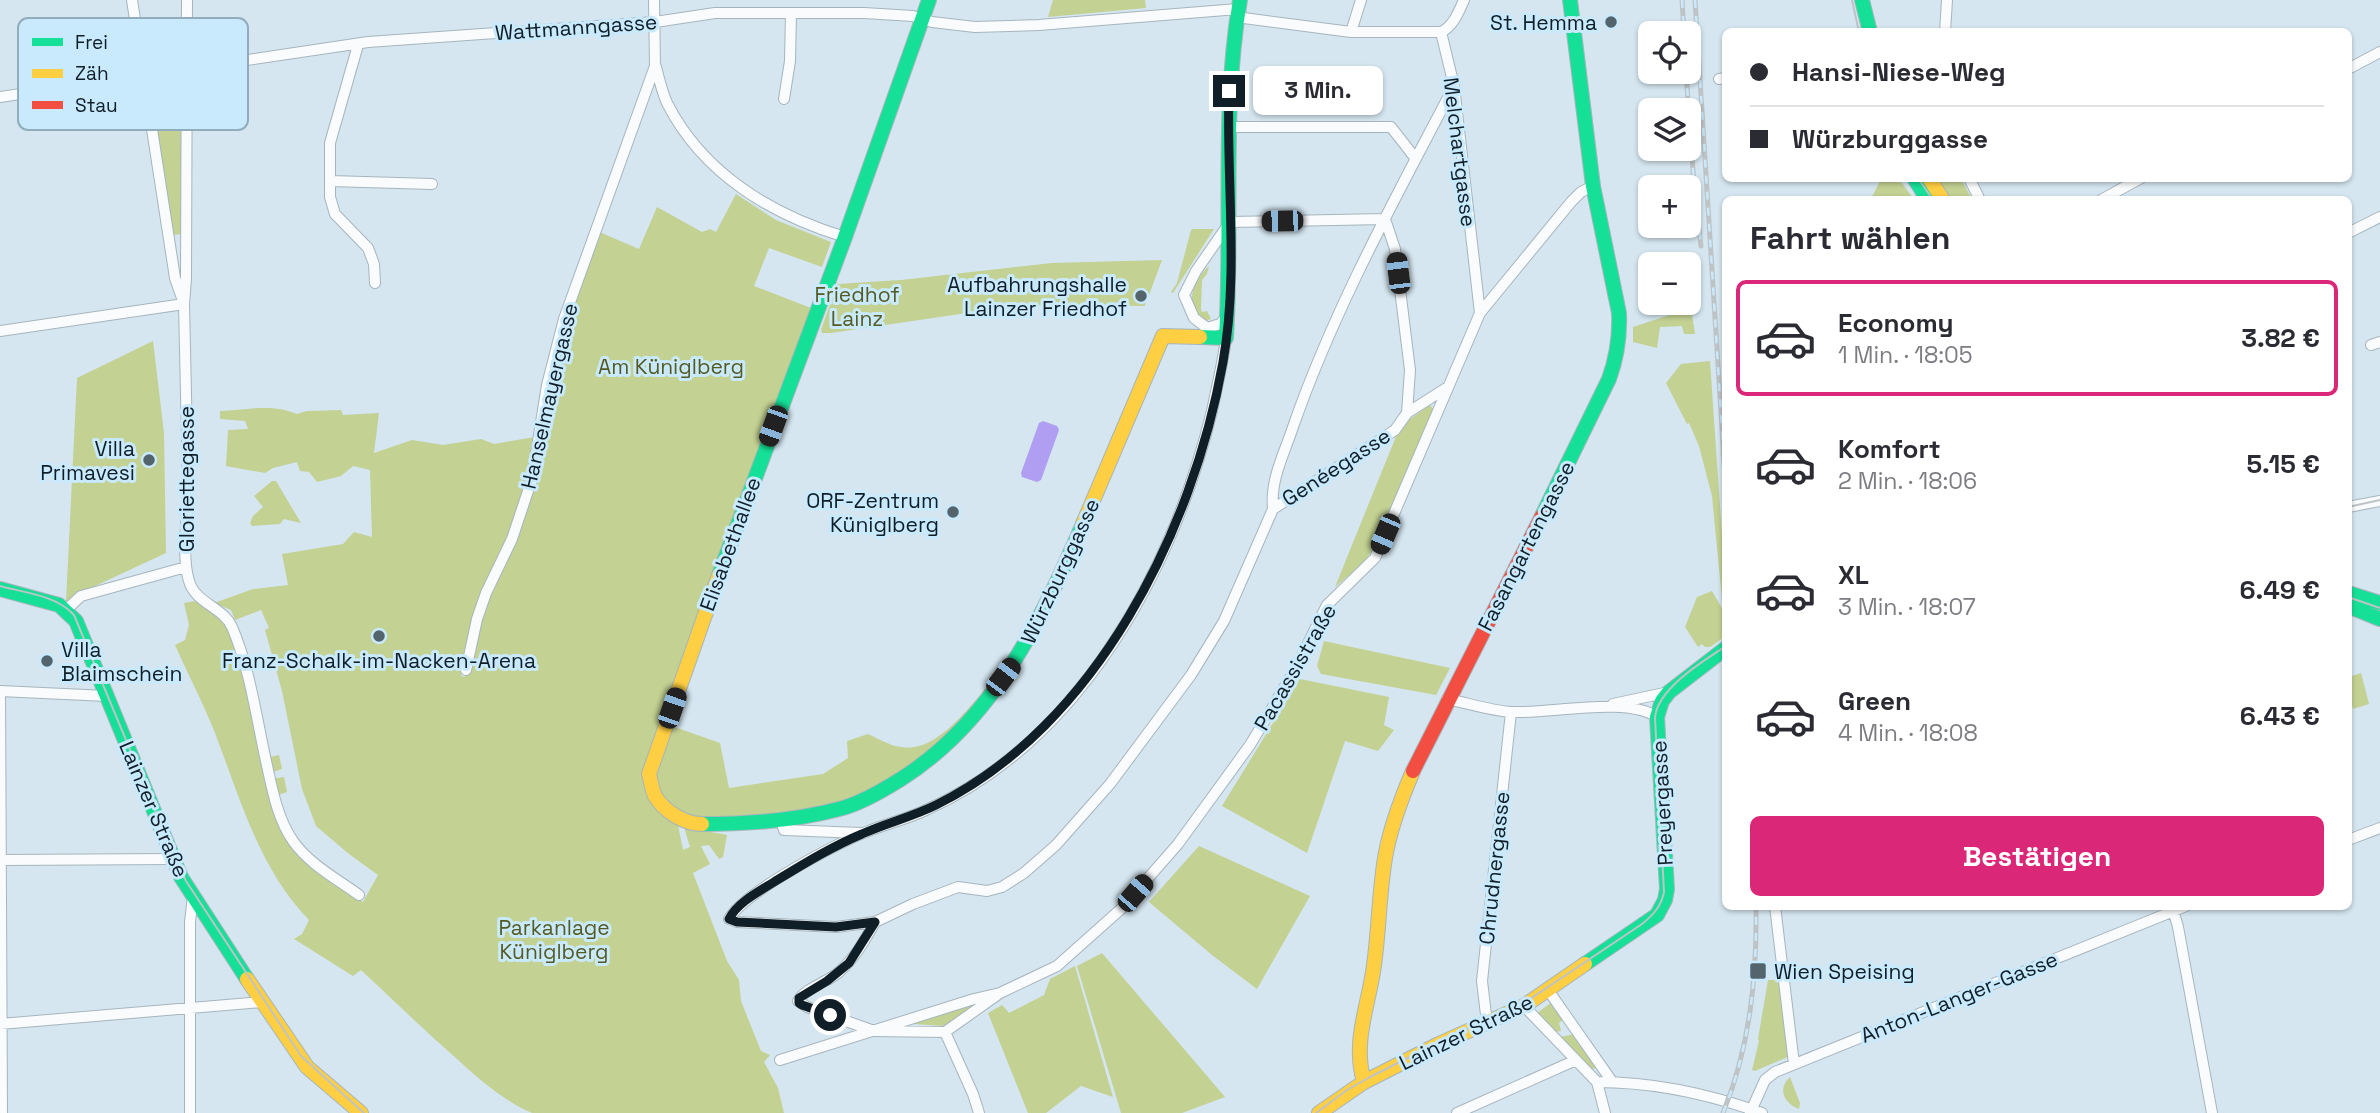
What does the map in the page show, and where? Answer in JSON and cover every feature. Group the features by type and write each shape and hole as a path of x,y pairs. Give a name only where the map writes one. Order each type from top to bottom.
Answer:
{"main road":[{"name":"Elisabethallee","path":"649,774 729,544 845,237 929,0"},
{"name":"Fasangartengasse","path":"1364,1082 1360,1068 1361,1039 1375,961 1386,852 1399,806 1447,699 1614,371 1619,345 1619,313 1593,186 1570,0"},
{"path":"1853,0 1859,28"},
{"path":"1862,0 1869,28"},
{"path":"1226,338 1230,222 1229,91 1238,9"},
{"name":"Würzburggasse","path":"649,774 655,794 668,812 694,824 781,821 841,809 883,791 928,762 971,721 1020,656 1071,551 1163,336 1226,338"},
{"path":"0,589 52,602 66,610"},
{"path":"2352,594 2380,603"},
{"path":"2352,608 2380,619"},
{"name":"Lainzer Straße","path":"66,610 79,626 173,859 193,896 296,1053 307,1067 361,1113"},
{"path":"1657,716 1662,701 1669,692 1722,651"},
{"name":"Preyergasse","path":"1657,716 1667,889"},
{"name":"Lainzer Straße","path":"1319,1113 1364,1082 1439,1044 1524,1006 1657,915 1667,889"}],"street":[{"name":"Gloriettegasse","path":"132,0 135,18"},
{"name":"Gloriettegasse","path":"187,0 187,18"},
{"name":"Hanselmayergasse","path":"466,670 485,593 512,539 532,479 547,385 564,319 656,66 654,0"},
{"path":"1351,32 1361,0"},
{"path":"1441,32 1447,30 1464,0"},
{"path":"1945,28 1947,0"},
{"name":"Wattmanngasse","path":"248,61 358,45 655,22 715,13 913,16 975,27 1026,26 1238,9 1351,32 1441,32"},
{"path":"784,99 790,61 791,13"},
{"name":"Melchartgasse","path":"1441,32 1454,86 1480,313"},
{"path":"358,45 330,143 330,197 335,214 368,248 374,264 375,283"},
{"path":"2352,67 2380,52"},
{"path":"656,66 667,104 691,141 712,163 757,200 781,214 845,237"},
{"path":"1226,338 1224,361 1203,445 1187,493 1139,599 1096,666 1042,730 990,774 958,794 925,811 863,833 806,863 761,890 733,911 729,919 737,922 836,927 875,922 958,887 987,891 1002,887 1024,873 1056,845 1111,784 1191,676 1223,621 1273,509 1271,490 1306,391 1385,219 1454,86"},
{"name":"Wattmanngasse","path":"0,97 18,94"},
{"path":"1228,127 1391,127 1416,159"},
{"name":"Gloriettegasse","path":"152,130 175,278 184,304"},
{"name":"Gloriettegasse","path":"66,610 81,596 186,568 188,485 184,304 188,130"},
{"path":"330,181 432,184"},
{"path":"2108,196 2134,182"},
{"name":"Pacassistraße","path":"780,1060 1000,993 1057,966 1121,909 1178,844 1250,745 1296,668 1327,605 1375,558 1480,313 1571,202 1581,192 1593,186"},
{"path":"2352,231 2380,217"},
{"path":"1228,315 1220,324 1207,328 1194,318 1184,295 1196,271 1230,222 1385,219"},
{"name":"Genéegasse","path":"1273,509 1395,430 1407,413 1410,370 1395,249 1385,219"},
{"path":"169,240 187,239"},
{"path":"0,331 184,304"},
{"path":"1407,413 1448,387"},
{"path":"2352,506 2380,501"},
{"path":"186,568 189,584 197,595 220,612 230,624 247,673 273,791 293,840 307,858 359,895"},
{"path":"2,1113 0,691 107,696"},
{"path":"1599,707 1669,692"},
{"path":"1447,699 1511,712 1599,707 1647,709 1657,716"},
{"name":"Chrudnergasse","path":"1487,1023 1482,981 1511,712"},
{"path":"781,821 784,830 863,833"},
{"path":"2352,838 2380,828"},
{"path":"0,860 173,859"},
{"path":"190,1113 190,922 193,896"},
{"path":"1775,910 1794,1064"},
{"name":"Anton-Langer-Gasse","path":"1754,1112 1765,1080 1775,1072 2170,910"},
{"path":"2172,910 2178,927 2212,1113"},
{"path":"874,1031 807,1007 798,1001 801,996 827,981 849,963 875,922"},
{"path":"1548,990 1611,1080"},
{"name":"Pacassistraße","path":"874,1031 945,1032 1000,993"},
{"path":"0,1024 262,1002"},
{"path":"1524,1006 1593,1078 1605,1113"},
{"path":"945,1032 979,1113"},
{"path":"1457,1113 1576,1060"},
{"path":"1593,1078 1601,1068"},
{"path":"1593,1078 1712,1097 1754,1112"}],"green space":[{"path":"1053,0 1145,0 1146,8 1048,17"},
{"path":"157,130 183,130 182,234 172,235"},
{"path":"1880,182 1901,182 1911,196 1872,196"},
{"path":"1939,182 1963,182 1970,196 1949,196"},
{"path":"736,194 776,220 831,242 822,267 769,248 754,286 811,308 646,770 651,795 662,811 678,825 683,850 690,847 684,827 727,835 723,857 719,859 709,845 701,846 710,864 693,873 727,961 739,980 741,1001 761,1051 770,1055 764,1062 778,1088 784,1113 532,1113 483,1082 361,970 353,976 294,939 302,934 309,920 292,900 264,856 210,722 175,645 185,640 189,625 184,603 195,601 222,618 244,674 262,761 279,755 282,769 270,773 270,779 284,777 287,792 275,796 271,784 280,825 300,855 363,902 378,875 316,826 302,789 282,691 265,630 269,628 261,610 235,620 231,610 214,603 253,589 288,585 282,554 343,544 354,532 372,537 370,470 353,466 341,476 317,482 309,472 300,471 297,462 273,468 265,473 226,466 228,430 248,429 245,421 220,419 220,411 269,408 297,414 341,410 343,415 379,413 374,453 412,440 443,445 481,439 494,444 535,437 529,478 509,538 475,618 461,676 465,677 487,593 513,540 533,479 549,385 565,320 597,231 639,249 657,207 702,232 710,229 716,232"},
{"path":"1193,229 1214,229 1173,293 1171,292 1177,283"},
{"name":"Friedhof Lainz","path":"1162,260 1145,306 1043,305 1001,308 831,333 822,333 821,330 837,284 901,280 1052,263"},
{"path":"1209,266 1202,280 1201,309 1202,312 1207,311 1211,319 1205,321 1194,308 1192,294 1198,279"},
{"path":"1670,315 1692,315 1695,334 1684,334 1682,326 1660,327 1657,348 1633,342 1633,327"},
{"path":"153,341 164,433 166,553 66,602 77,378"},
{"path":"1710,361 1722,535 1722,600 1712,496 1699,446 1666,383 1681,364"},
{"path":"1430,405 1433,409 1374,548 1363,563 1335,587 1397,434 1410,419"},
{"path":"272,481 276,481 301,523 284,519 280,524 252,526 250,523 253,516 263,507 254,496"},
{"path":"1712,591 1722,608 1722,639 1710,647 1702,644 1698,647 1685,627 1697,597"},
{"path":"1324,641 1450,668 1436,695 1321,674 1317,666"},
{"path":"1011,655 974,709 916,762 884,783 843,802 777,815 696,817 672,808 657,792 651,774 669,725 720,743 729,788 823,774 848,758 847,741 868,734 890,744 908,748 927,743 941,735 968,709"},
{"path":"2361,673 2369,704 2353,709 2352,705 2352,676"},
{"path":"1300,679 1389,697 1384,725 1394,730 1378,751 1345,741 1307,853 1222,806"},
{"path":"1199,846 1310,896 1257,989 1149,902"},
{"path":"1102,953 1225,1097 1182,1113 1121,1113 1077,966"},
{"path":"1075,966 1113,1097 1081,1086 1046,1113 1028,1113 988,1013 1002,1005 1009,1013 1044,995 1050,979"},
{"path":"1768,980 1775,980 1782,987 1790,1056 1755,1071 1752,1070"},
{"path":"1552,1002 1564,1019 1559,1023 1561,1031 1555,1032 1537,1013"},
{"path":"972,1003 973,1007 945,1026 913,1024 913,1021"},
{"path":"1575,1034 1595,1068 1592,1069 1560,1037"},
{"path":"1790,1077 1800,1103 1799,1109 1789,1103 1784,1095 1784,1086"}],"shaded area":[{"path":"1043,421 1057,426 1059,430 1041,480 1037,482 1022,477 1021,473 1039,423"}],"tram line":[{"path":"1852,0 1858,28"},
{"path":"1921,182 1930,196"},
{"path":"2352,506 2380,500"},
{"path":"0,586 49,599 67,608 74,615 186,881 301,1056 364,1113"},
{"path":"2352,598 2380,608"},
{"path":"1316,1113 1370,1077 1453,1035 1521,1005 1653,914 1664,892 1655,718 1658,707 1672,686 1722,649"}],"railway":[{"path":"1682,0 1683,21"},
{"path":"1695,0 1722,428"},
{"path":"1687,84 1701,246"},
{"path":"1723,1113 1746,1037 1753,985 1756,910"}],"traffic: fast":[{"path":"719,575 845,237 929,0"},
{"path":"1200,337 1226,338 1229,126 1234,42 1240,0"},
{"path":"1542,516 1609,379 1619,330 1619,313 1593,186 1570,0"},
{"path":"1862,0 1869,28"},
{"path":"1917,182 1925,196"},
{"path":"702,824 788,819 847,807 886,788 934,755 988,698 1011,666 1050,597 1083,524"},
{"path":"0,589 59,605 76,621 181,877 247,979"},
{"path":"2352,594 2380,603"},
{"path":"2352,608 2380,619"},
{"path":"1585,964 1657,915 1665,900 1667,889 1657,717 1662,701 1669,692 1722,651"}],"traffic: slow":[{"path":"1932,182 1940,196"},
{"path":"1083,524 1163,336 1200,337"},
{"path":"702,824 675,816 664,807 655,796 649,774 719,575"},
{"path":"1364,1082 1361,1038 1372,980 1385,858 1396,814 1413,771"},
{"path":"1319,1113 1364,1082 1439,1044 1524,1006 1585,964"},
{"path":"247,979 307,1067 361,1113"}],"traffic: jam":[{"path":"1413,771 1542,516"}],"place":[{"name":"St. Hemma","path":"1611,22"},
{"name":"Aufbahrungshalle Lainzer Friedhof","path":"1141,296"},
{"name":"Villa Primavesi","path":"149,460"},
{"name":"ORF-Zentrum Küniglberg","path":"953,512"},
{"name":"Franz-Schalk-im-Nacken-Arena","path":"379,636"},
{"name":"Villa Blaimschein","path":"47,661"},
{"name":"Wien Speising","path":"1758,971"}],"route":[{"path":"830,1015 802,1005 798,1001 799,998 827,981 849,963 875,922 836,927 737,922 729,919 733,911 761,890 806,863 863,833 925,811 990,774 1042,730 1096,666 1124,626 1170,534 1187,493 1203,445 1224,361 1231,253 1227,156 1229,91"}],"park label":[{"name":"Am Küniglberg","path":"671,366"},
{"name":"Parkanlage Küniglberg","path":"554,939"}]}
